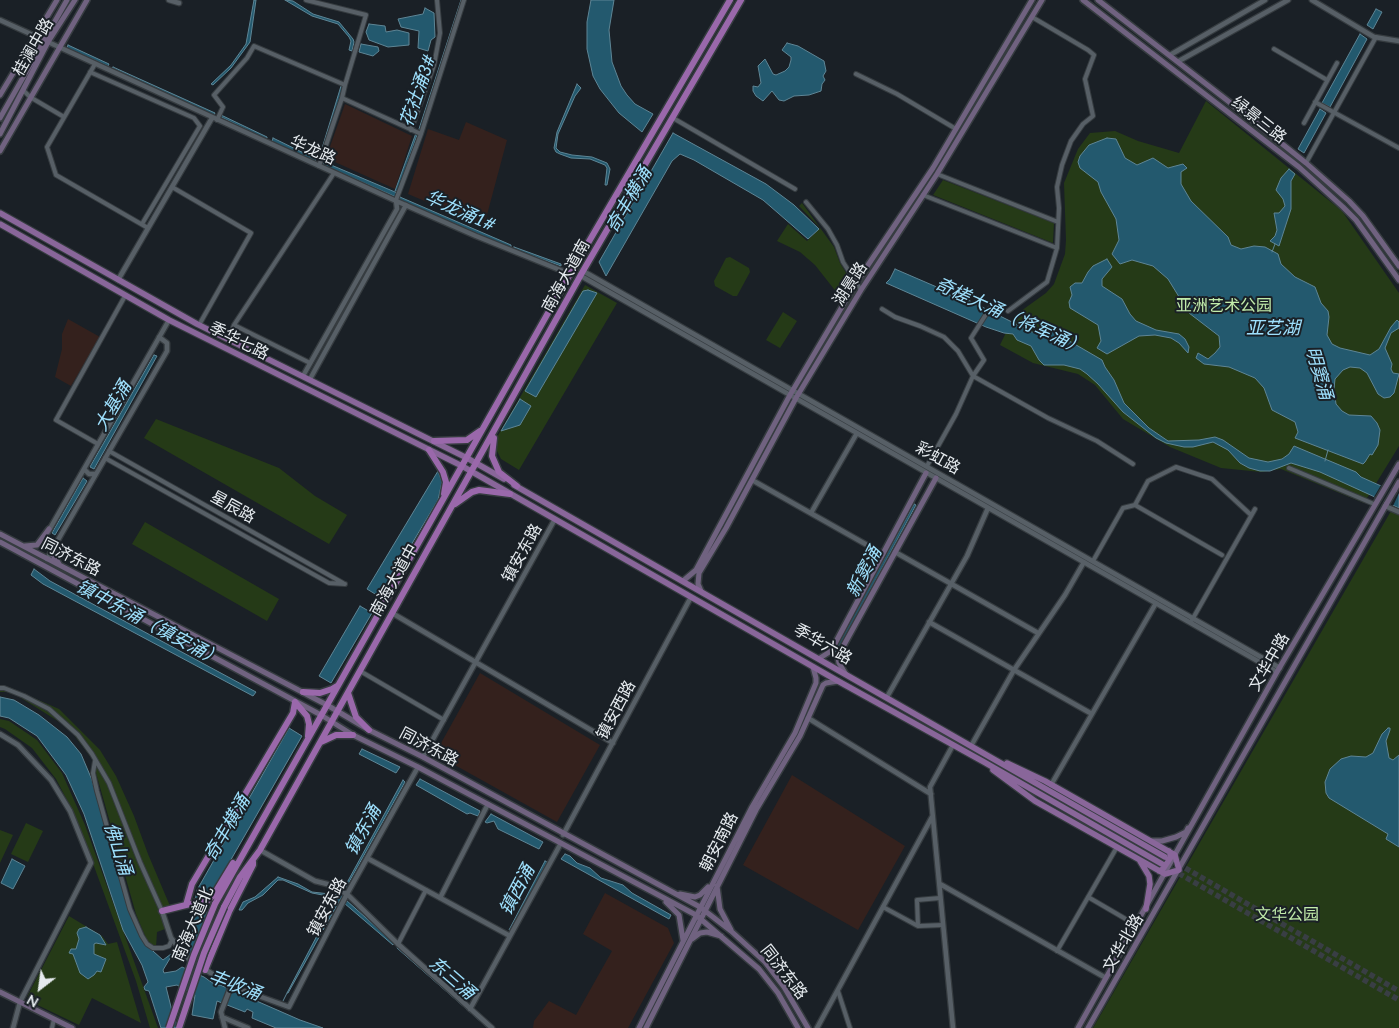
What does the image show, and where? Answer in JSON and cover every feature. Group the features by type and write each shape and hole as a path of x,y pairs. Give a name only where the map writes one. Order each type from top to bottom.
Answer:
{"highway":[{"name":"南海大道南","path":"467,458 570,274 730,0"},
{"name":"南海大道南","path":"477,463 582,273 741,0"},
{"path":"434,441 467,440 485,426"},
{"path":"497,427 492,443 492,456 499,472 517,486"},
{"path":"429,450 443,472 446,482 442,503"},
{"name":"南海大道中","path":"327,705 467,458"},
{"name":"南海大道中","path":"338,712 426,551 477,463"},
{"path":"451,509 462,498 479,490 510,494"},
{"path":"418,544 426,551"},
{"path":"303,692 320,692 332,689 338,685"},
{"path":"348,693 356,717 369,730"},
{"path":"296,702 307,716 309,724 308,739"},
{"path":"186,904 192,884 293,713 296,702"},
{"name":"南海大道北","path":"169,1028 194,955 215,904 327,705"},
{"name":"南海大道北","path":"179,1028 204,953 224,907 240,877 260,850 338,712"},
{"path":"320,743 336,735 353,735"},
{"path":"162,911 208,900 213,896 242,848 249,843"},
{"path":"205,970 229,912 253,865 252,860"}],"main road":[{"path":"0,94 57,0"},
{"name":"桂澜中路","path":"0,118 67,0"},
{"name":"桂澜中路","path":"0,134 48,42 75,0"},
{"path":"0,151 58,47 87,0"},
{"name":"湖景路","path":"682,580 696,570 792,393 856,283 933,168 1032,0"},
{"name":"湖景路","path":"700,591 698,584 699,573 797,396 861,290 937,174 1042,0"},
{"name":"绿景三路","path":"1083,0 1299,167 1356,220 1399,280"},
{"name":"绿景三路","path":"1098,0 1306,163 1349,201 1399,266"},
{"path":"9,79 14,93"},
{"name":"季华七路","path":"1,212 199,325 467,458"},
{"name":"季华七路","path":"0,224 169,320 472,471"},
{"name":"季华六路","path":"467,458 971,746 985,759 1162,864"},
{"name":"文华中路","path":"1162,873 1175,855 1374,504 1399,464"},
{"name":"季华六路","path":"472,471 813,667 954,745 985,759 1167,854"},
{"path":"820,658 832,648 926,473"},
{"path":"845,673 839,664 839,654 936,478"},
{"name":"文华中路","path":"1179,870 1399,482"},
{"path":"909,505 916,501 919,509"},
{"path":"23,546 37,544 49,529"},
{"name":"同济东路","path":"0,534 303,692 369,730 702,909 731,931 765,962 784,987 808,1028"},
{"name":"同济东路","path":"0,542 321,715 353,735 418,767 698,917 759,968 778,993 798,1028"},
{"path":"54,547 53,554 59,565"},
{"path":"832,648 833,656 839,654"},
{"name":"朝安南路","path":"646,1028 752,807 806,709 816,683 813,667"},
{"name":"朝安南路","path":"714,885 800,736 823,685 838,681"},
{"path":"985,759 1026,772 1151,841 1171,857 1162,873"},
{"path":"985,759 1025,795 1162,873 1179,870 1175,855 1167,854"},
{"path":"1151,841 1162,841 1176,837 1186,832 1194,822"},
{"path":"1139,859 1149,876 1150,884 1146,909"},
{"name":"文华北路","path":"1088,1028 1179,870"},
{"name":"文华北路","path":"1078,1028 1146,909 1162,873"},
{"path":"671,891 696,897 714,885 720,909 731,931"},
{"path":"658,895 679,915 686,942 700,933 706,932 724,938"},
{"name":"朝安南路","path":"639,1028 686,942"},
{"path":"0,992 72,1028"}],"street":[{"path":"169,0 180,2"},
{"path":"306,0 366,15 342,98 319,166"},
{"path":"417,132 440,33 437,0"},
{"path":"303,376 397,209 396,200 417,132 464,0"},
{"path":"1170,55 1265,0"},
{"path":"1179,62 1288,0"},
{"path":"1312,0 1376,37 1399,41"},
{"path":"1008,312 1047,282 1057,248 1060,208 1057,187 1062,164 1071,141 1083,124 1093,116 1085,79 1088,65 1094,55 1032,17"},
{"path":"0,20 35,36"},
{"path":"1306,163 1376,37"},
{"name":"华龙路","path":"48,42 334,173 476,236 570,274"},
{"path":"118,280 167,195 223,107 214,95 247,58 254,46 345,85"},
{"path":"1274,48 1328,80"},
{"path":"1304,123 1336,63"},
{"path":"95,64 47,147 56,175 148,228"},
{"path":"90,72 194,118 200,126 142,224"},
{"path":"856,74 897,94 956,129"},
{"path":"23,90 30,97 64,116"},
{"path":"342,98 417,132"},
{"path":"1316,102 1399,148"},
{"path":"181,112 185,105"},
{"path":"673,118 795,189"},
{"path":"229,340 234,325 334,173"},
{"path":"937,174 1058,222"},
{"path":"168,181 173,186 251,233 199,325"},
{"path":"162,191 167,195"},
{"path":"923,195 1057,248"},
{"path":"806,202 828,229 837,245 843,262 861,290"},
{"path":"310,379 406,205"},
{"name":"彩虹路","path":"582,273 792,393 926,473 1156,603 1192,620"},
{"path":"98,444 56,420 125,296"},
{"path":"882,309 895,317 904,319 944,337 958,351 972,376 1048,418 1098,442 1133,464"},
{"path":"926,473 956,414 972,376 984,360 971,338 989,309"},
{"path":"35,553 169,320"},
{"path":"234,325 310,363"},
{"path":"47,559 167,351 167,343 159,338"},
{"name":"彩虹路","path":"797,396 929,467 1279,670"},
{"path":"811,513 857,433"},
{"name":"星辰路","path":"105,458 329,583 345,584 109,452"},
{"path":"929,467 936,478"},
{"path":"1135,505 1148,481 1176,467 1212,479 1251,515"},
{"path":"1289,468 1374,504"},
{"path":"84,469 89,474 96,474"},
{"path":"752,480 883,554"},
{"path":"1386,504 1399,512"},
{"path":"1093,561 1123,508 1135,505 1222,556"},
{"path":"887,697 967,556 988,508"},
{"path":"1192,620 1255,509"},
{"name":"镇安东路","path":"423,758 555,519"},
{"path":"895,552 1038,633"},
{"path":"971,746 1014,670 1066,595 1084,562"},
{"name":"镇安西路","path":"563,835 691,597"},
{"path":"1051,785 1156,603"},
{"path":"392,613 613,743"},
{"path":"929,622 1092,714"},
{"path":"360,671 444,720"},
{"path":"0,688 18,693 49,709 78,735 96,760 109,783 140,862 162,911 172,940 186,958 231,986 221,1012 225,1028"},
{"path":"808,718 931,794"},
{"path":"0,734 18,744 52,780 70,811 91,863 20,1002 13,1028"},
{"path":"953,1028 930,787 954,745"},
{"path":"96,760 93,773 97,791 130,909 147,944 153,948 163,948 170,946 172,940"},
{"name":"镇安东路","path":"231,986 289,1007 347,894 418,767"},
{"path":"440,898 488,804"},
{"path":"817,1028 933,815"},
{"path":"470,1010 560,843"},
{"path":"1057,951 1117,847"},
{"path":"260,850 315,881 327,884 347,894 398,944 492,1028"},
{"path":"367,858 510,936"},
{"path":"940,884 1106,978"},
{"path":"398,944 426,890"},
{"path":"1088,897 1136,925"},
{"path":"918,926 917,900 940,898"},
{"path":"883,907 918,926 943,925"},
{"path":"838,991 850,1028"},
{"path":"222,1017 248,1028"},
{"path":"52,1028 54,1019"}],"shaded area":[{"path":"345,104 412,136 395,189 326,158"},
{"path":"466,122 507,140 484,226 408,194 428,129 459,140"},
{"path":"68,319 100,337 71,386 55,377 62,349 62,334"},
{"path":"480,673 600,745 557,822 435,754"},
{"path":"792,775 905,846 858,930 743,865"},
{"path":"605,893 668,928 674,943 628,1028 533,1028 534,1021 549,1001 576,1015 612,951 583,934"}],"green space":[{"name":"亚洲艺术公园","path":"1206,101 1342,211 1399,293 1399,446 1364,503 1281,469 1261,472 1221,468 1170,447 1123,419 1095,385 1078,374 1033,363 1000,345 1014,316 1046,293 1054,284 1065,254 1064,183 1078,149 1090,133 1115,131 1138,141 1179,153"},
{"path":"943,180 1054,223 1053,243 933,195"},
{"path":"802,203 834,247 840,263 851,281 841,298 815,265 800,252 777,241 788,224 807,241 820,228 799,206"},
{"path":"730,257 749,268 750,272 737,296 733,296 715,286 714,281 726,258"},
{"path":"585,285 617,303 519,470 501,459 497,451 497,437"},
{"path":"783,312 797,321 780,348 766,340"},
{"path":"156,419 279,468 315,496 347,515 329,544 144,438"},
{"name":"文华公园","path":"1391,511 1399,515 1399,1028 1093,1028"},
{"path":"145,522 279,599 267,621 132,544"},
{"path":"0,686 9,687 59,709 100,750 116,776 170,906 160,910 165,929 157,932 156,947 148,943 136,914 96,773 96,764 74,735 61,723 18,696 7,692 0,692"},
{"path":"0,719 9,721 37,740 62,773 85,825 158,1028 150,1028 136,981 80,828 67,800 56,779 32,748 0,727"},
{"path":"26,823 43,831 28,862 11,854"},
{"path":"0,830 13,835 0,863"},
{"path":"69,916 102,936 108,944 117,942 141,1023 92,998 79,1025 27,1000"}],"water":[{"path":"254,0 256,0 250,42 231,68 213,85 211,84 231,65 246,44"},
{"path":"285,0 293,1 313,14 339,22 353,39 352,51 349,50 351,41 349,37 338,24 312,16"},
{"path":"461,0 463,0 420,131 419,129"},
{"path":"591,0 614,0 609,30 612,62 621,86 627,95 635,104 653,114 642,132 619,113 600,89 593,76 587,49 587,22"},
{"path":"425,8 434,13 435,37 431,40 428,51 418,48 419,31 401,27 398,19 423,14"},
{"path":"1376,9 1382,12 1373,29 1367,25"},
{"path":"369,24 385,26 386,32 397,30 409,33 409,45 388,47 369,40 366,32"},
{"path":"1360,34 1367,39 1330,107 1322,103"},
{"path":"787,43 798,46 824,61 826,71 823,76 825,80 821,91 809,95 794,96 784,101 779,100 772,91 763,101 753,91 753,86 758,87 761,83 758,66 765,59 773,74 776,75 785,71 789,67 791,60 791,57 782,50"},
{"path":"361,44 378,47 379,51 373,56 359,52"},
{"path":"68,45 109,64 108,66 67,48"},
{"path":"113,67 215,113 214,115"},
{"path":"577,84 581,88 575,96 558,134 556,148 560,152 592,157 607,163 610,169 607,185 605,185 607,168 605,165 590,159 571,158 556,152 554,148 557,132"},
{"path":"341,86 343,87 322,155 320,155"},
{"path":"1320,109 1326,113 1304,153 1298,149"},
{"path":"221,115 267,137 267,138 221,117"},
{"path":"416,133 417,135 398,191 395,191"},
{"path":"673,133 766,184 794,205 819,229 808,239 763,200 694,160 680,154 672,161 606,276 599,262"},
{"path":"273,138 316,159 315,162 272,142"},
{"name":"亚艺湖","path":"1107,138 1116,139 1125,158 1137,165 1153,158 1168,168 1183,164 1187,168 1181,172 1181,184 1191,201 1228,237 1231,245 1241,249 1254,246 1265,247 1278,254 1281,264 1295,277 1315,287 1321,303 1328,311 1327,335 1332,344 1340,348 1370,355 1379,349 1397,320 1399,322 1399,328 1391,333 1385,348 1392,364 1391,369 1393,373 1399,374 1394,393 1390,397 1384,398 1378,394 1367,373 1360,368 1350,367 1343,370 1335,379 1336,404 1342,411 1349,415 1371,416 1380,430 1378,445 1363,464 1295,438 1298,432 1295,422 1272,410 1264,388 1255,378 1229,367 1204,364 1196,358 1198,353 1208,359 1215,353 1220,347 1219,336 1189,313 1168,279 1153,266 1132,260 1120,264 1112,254 1119,240 1116,219 1101,192 1098,182 1080,168 1078,162 1080,156 1089,145"},
{"path":"324,162 395,192 397,194 396,197 323,165"},
{"path":"1289,169 1295,174 1291,181 1291,209 1279,246 1270,241 1275,236 1277,230 1274,213 1279,213 1285,206 1283,199 1276,190 1281,178"},
{"path":"400,197 511,245 511,248 406,203 399,199"},
{"path":"514,247 561,264 561,266 514,249"},
{"path":"1107,259 1112,267 1102,279 1102,286 1122,299 1136,321 1156,330 1179,334 1185,339 1189,347 1188,353 1179,343 1171,338 1155,335 1139,336 1107,354 1097,348 1101,341 1098,325 1070,308 1069,302 1072,295 1070,287 1075,283 1082,283 1093,266"},
{"path":"895,269 946,291 949,295 956,294 1032,332 1041,333 1051,325 1059,335 1102,360 1114,380 1124,403 1149,428 1168,441 1199,440 1215,437 1223,440 1249,458 1268,462 1282,459 1289,454 1294,446 1356,472 1361,477 1399,494 1399,508 1320,472 1291,463 1270,471 1260,471 1240,463 1228,450 1213,442 1193,447 1166,443 1156,438 1123,412 1098,384 1080,369 1064,365 1044,365 1031,346 1017,340 1013,334 986,327 886,283"},
{"path":"588,290 597,293 536,397 525,391 583,291"},
{"path":"154,355 157,356 94,469 90,467 91,465"},
{"path":"520,399 531,406 520,425 501,431"},
{"path":"438,471 442,482 438,500 380,597 367,589"},
{"path":"83,478 87,481 55,535 52,533"},
{"path":"914,504 916,505 837,652 834,651"},
{"path":"34,569 50,581 256,692 253,696 43,584 31,575"},
{"path":"360,606 372,613 331,683 319,676"},
{"path":"0,697 14,700 39,715 67,737 81,754 92,780 130,913 144,943 163,960 172,955 163,970 164,973 176,971 182,967 204,977 217,986 220,985 323,1028 276,1028 252,1018 253,1012 247,1009 245,1012 217,1001 213,1019 192,1015 195,995 177,985 166,987 174,1019 180,1028 161,1028 149,991 145,990 144,987 148,982 142,965 123,930 84,814 66,775 37,736 9,718 0,716"},
{"path":"289,728 302,736 206,903 207,916 194,959 187,953 194,926 194,907 197,890"},
{"path":"1388,728 1390,730 1386,741 1389,758 1393,760 1399,755 1399,847 1386,839 1388,834 1329,798 1326,793 1325,782 1330,769 1341,759 1351,756 1366,757 1373,753 1382,734"},
{"path":"362,749 400,767 396,773 359,754"},
{"path":"420,779 480,811 478,816 470,813 467,814 416,785"},
{"path":"403,780 405,782 344,891 343,890"},
{"path":"491,814 543,842 539,849 498,829 494,821 485,822"},
{"path":"565,854 577,863 590,868 601,878 623,885 632,893 671,915 669,919 561,859"},
{"path":"12,859 25,866 13,889 1,883"},
{"path":"545,861 547,862 511,931 509,930"},
{"path":"278,877 298,884 312,892 339,895 344,893 323,930 322,928 337,901 336,899 312,893 283,880 278,880 263,895 248,903 242,910 239,910 243,902 255,897"},
{"path":"346,900 394,943 393,945 344,903"},
{"path":"86,927 100,935 106,945 94,944 94,954 106,959 101,972 97,971 88,979 80,973 73,954 69,953 71,949 76,949 79,929"},
{"path":"320,930 322,932 287,993"},
{"path":"398,946 492,1028 488,1028 397,948"}],"pier":[{"path":"1381,485 1399,493 1393,506 1374,497"}],"waterway":[{"name":"明窦涌","path":"1272,252 1275,244"},
{"name":"明窦涌","path":"1325,461 1328,450"},
{"name":"奇丰横涌","path":"186,934 194,924"},
{"name":"镇东涌","path":"283,1001 287,993"}],"tunnel":[{"path":"1178,864 1399,991"},
{"path":"1164,865 1399,1000"}],"water label":[{"name":"花社涌3#","path":"418,91"},
{"name":"华龙涌1#","path":"460,211"},
{"name":"奇槎大涌（将军涌）","path":"1010,316"},
{"name":"大基涌","path":"113,406"},
{"name":"新窦涌","path":"864,572"},
{"name":"镇中东涌（镇安涌）","path":"149,623"},
{"name":"佛山涌","path":"118,849"},
{"name":"镇西涌","path":"517,890"},
{"name":"东三涌","path":"452,978"},
{"name":"丰收涌","path":"235,985"}]}
